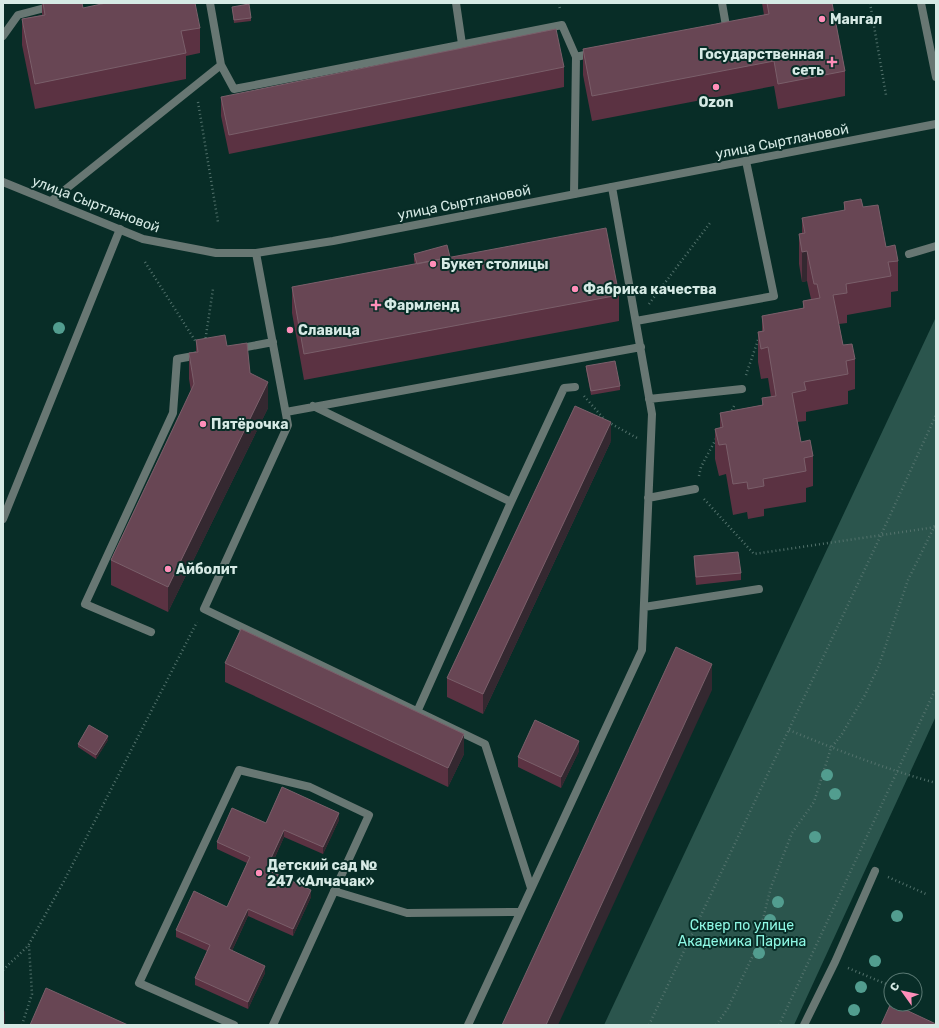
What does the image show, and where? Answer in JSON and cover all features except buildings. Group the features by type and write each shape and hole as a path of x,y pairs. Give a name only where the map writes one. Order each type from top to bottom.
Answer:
{"street":[{"path":"3,36 18,15 64,3"},
{"path":"210,3 221,65 234,89 562,25 576,57 574,194"},
{"path":"456,3 462,44"},
{"path":"710,29 726,26 722,3"},
{"path":"921,3 932,37 936,77"},
{"path":"576,57 598,52"},
{"path":"51,201 221,65"},
{"name":"улица Сыртлановой","path":"3,182 143,239 216,253 256,252 333,241 936,124"},
{"path":"636,321 774,296 746,161"},
{"path":"468,1025 642,650 652,414 612,187"},
{"path":"3,519 120,229"},
{"path":"909,254 936,246"},
{"path":"256,252 288,425 204,609 485,744 531,888"},
{"path":"227,350 273,342"},
{"path":"286,412 640,347"},
{"path":"150,632 85,604 173,413 178,359 207,354"},
{"path":"417,712 564,388 575,387"},
{"path":"649,400 742,389"},
{"path":"313,406 511,502"},
{"path":"648,498 695,489"},
{"path":"644,607 759,589"},
{"path":"234,1025 139,983 239,770 310,787 368,815 273,1025"},
{"path":"804,1025 836,962 875,871"},
{"path":"334,891 406,913 520,912"}],"path":[{"path":"870,3 886,95"},
{"path":"195,85 218,222"},
{"path":"636,321 710,223"},
{"path":"145,262 207,354"},
{"path":"207,354 214,289"},
{"path":"726,420 742,389 759,339"},
{"path":"575,387 603,418 651,446"},
{"path":"649,1025 881,535 936,415"},
{"path":"719,434 701,467 695,489 754,554 935,527"},
{"path":"716,1025 728,1008 755,951 771,887 792,833 814,802 831,748 842,734 865,695 878,665 908,580 936,523"},
{"path":"3,970 28,946 64,881 204,609"},
{"path":"779,1025 936,688"},
{"path":"789,730 831,748 897,772 936,783"},
{"path":"875,871 926,894"},
{"path":"22,1025 32,994 28,946"},
{"path":"836,962 883,983"}],"green space":[{"name":"Сквер по улице Академика Парина","path":"936,317 936,716 794,1025 604,1025"}],"place":[{"name":"Мангал","path":"822,19"},
{"name":"Государственная сеть","path":"832,62"},
{"name":"Ozon","path":"716,87"},
{"name":"Букет столицы","path":"433,264"},
{"name":"Фабрика качества","path":"575,289"},
{"name":"Фармленд","path":"376,305"},
{"name":"Славица","path":"290,330"},
{"name":"Пятёрочка","path":"203,424"},
{"name":"Айболит","path":"168,569"},
{"name":"Детский сад № 247 «Алчачак»","path":"259,873"}]}
